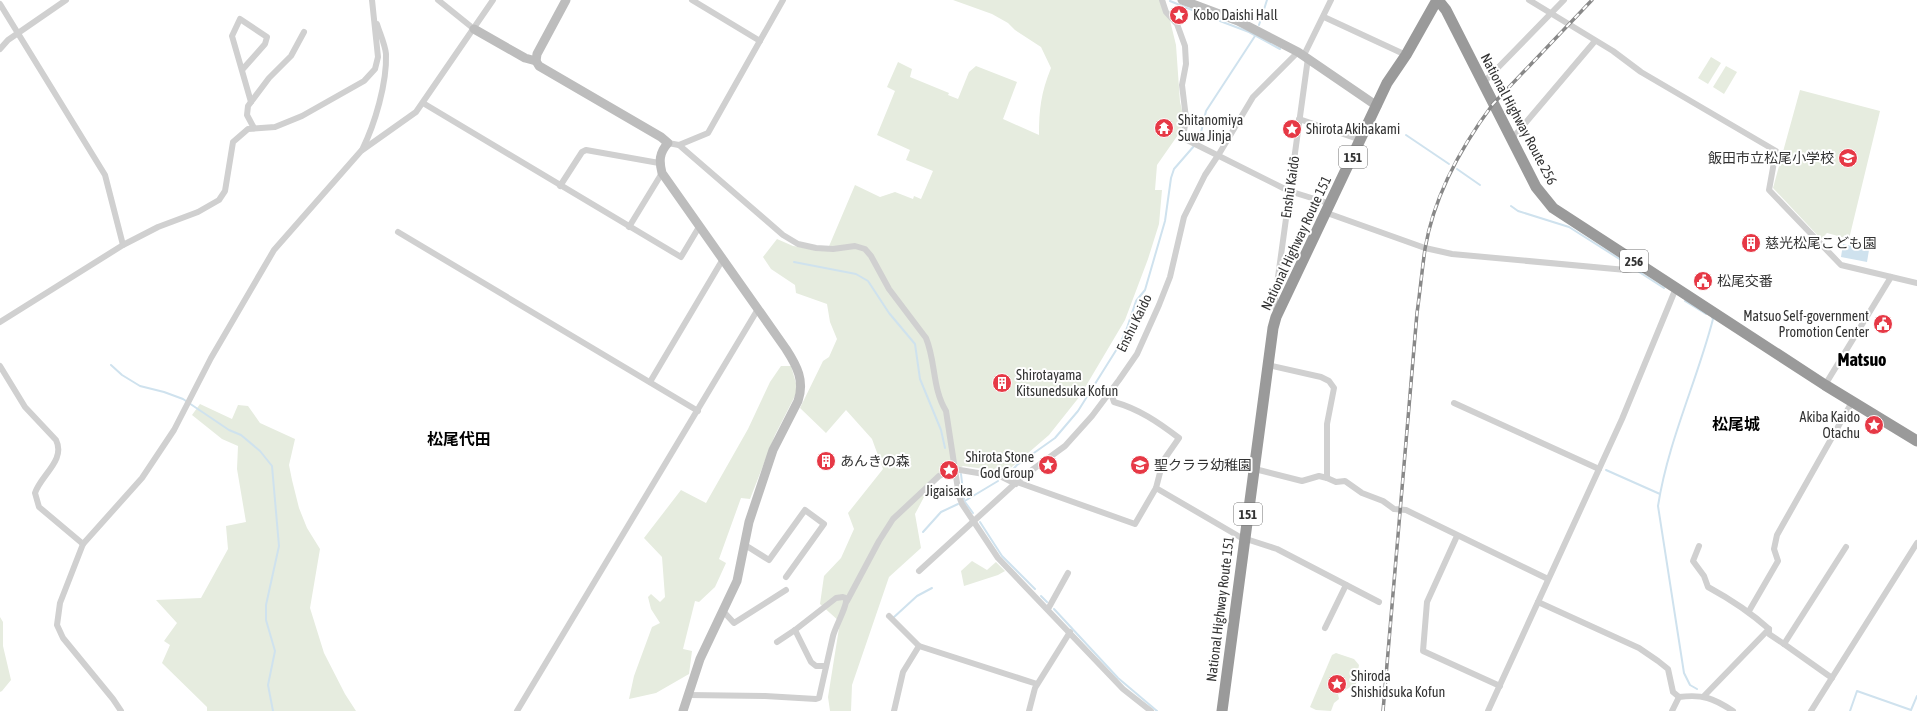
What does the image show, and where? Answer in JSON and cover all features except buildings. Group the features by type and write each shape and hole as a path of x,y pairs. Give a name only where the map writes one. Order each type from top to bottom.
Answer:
{"highway":[{"name":"National Highway Route 151","path":"1222,711 1268,366 1276,317 1388,83 1406,55 1437,0"},
{"name":"National Highway Route 256","path":"1437,0 1446,10 1536,187 1553,208 1825,385 1917,441"}],"street":[{"path":"0,49 8,40 66,0"},
{"path":"0,322 123,245 158,227 198,212 218,200 225,191 233,142 248,129 274,127 302,116 348,91 368,77 375,69 378,56 372,0"},
{"path":"438,0 474,29 525,58 536,61"},
{"path":"121,711 113,699 63,638 57,625 60,603 84,544 142,478 174,430 211,358 274,250 361,152 416,112 493,0"},
{"path":"566,0 537,54 536,61 539,66 658,136 668,144 679,145 708,133 783,0"},
{"path":"692,0 760,41"},
{"path":"1162,0 1166,12 1177,24 1185,46 1186,64 1182,84 1186,118 1183,138 1219,154 1253,174 1289,191 1329,209 1426,248 1452,254 1626,270 1632,269 1637,263"},
{"path":"1182,0 1243,23 1303,55 1377,106"},
{"name":"Enshū Kaidō","path":"1219,154 1253,96 1303,55 1324,17 1331,0"},
{"path":"1529,0 1552,13 1641,72 1776,151 1769,190 1841,265 1917,283"},
{"path":"1483,83 1564,0"},
{"path":"0,4 104,175 123,245"},
{"path":"361,152 368,138 376,112 385,72 385,48 374,13"},
{"path":"1324,17 1406,55"},
{"path":"242,70 265,44 267,37 240,19 232,36 251,102"},
{"path":"254,128 248,115 248,106 269,78 291,56 304,32"},
{"path":"1511,140 1595,41"},
{"name":"Enshū Kaidō","path":"1276,317 1275,299 1299,119 1303,55"},
{"path":"423,103 681,257 700,226"},
{"path":"1299,119 1361,140"},
{"path":"668,144 661,152 659,162 662,174 794,361 801,385 798,401 773,450 749,522 739,576 700,659 684,711"},
{"path":"679,145 783,235 798,244 816,248 833,249 855,246 869,252 889,289 926,338 930,347 937,393 946,411 960,500 998,558 1123,689 1152,711"},
{"path":"560,186 582,152 586,150 659,162"},
{"name":"Enshu Kaido","path":"919,571 1016,483 1065,446 1092,416 1119,380 1137,354 1161,301 1170,277 1184,217 1205,175 1219,154"},
{"path":"629,226 662,174"},
{"path":"398,232 698,411"},
{"path":"650,382 723,259"},
{"path":"1825,385 1891,277"},
{"path":"1488,711 1622,419 1676,288"},
{"path":"517,711 758,309"},
{"path":"0,366 25,407 56,440 59,446 59,455 36,488 35,492 37,503 39,507 84,544"},
{"path":"1268,366 1321,377 1329,380 1334,388 1327,424 1327,478"},
{"path":"1114,402 1112,396 1119,380"},
{"path":"688,695 819,698 835,625 878,541 893,519 940,476 954,469 1002,477 1135,524 1156,488 1163,461 1179,438 1156,421 1127,406 1114,402 1104,404 1095,416 1092,416"},
{"path":"1749,611 1778,561 1774,544 1777,535 1852,402"},
{"path":"1454,404 1599,469"},
{"path":"1255,469 1302,481 1319,476 1336,482 1345,481 1362,493 1382,501 1394,509 1406,510 1548,579"},
{"path":"1156,488 1245,539 1277,549 1380,602"},
{"path":"745,545 769,560 805,510 824,524 786,577"},
{"path":"1457,536 1427,602 1423,651 1500,686"},
{"path":"1811,711 1917,543"},
{"path":"1699,546 1693,561 1704,576 1708,587 1740,608 1749,611 1769,629 1769,634 1832,678"},
{"path":"1784,644 1846,547"},
{"path":"1048,609 1068,573"},
{"path":"1325,628 1346,585"},
{"path":"723,611 734,623 786,590"},
{"path":"777,642 836,598 843,596 847,601"},
{"path":"1538,602 1639,648 1668,669 1673,692 1679,697 1710,697 1733,711"},
{"path":"888,616 919,646 1037,684"},
{"path":"1704,696 1769,629"},
{"path":"795,630 811,662 816,666 826,666"},
{"path":"1028,711 1037,684 1070,632"},
{"path":"894,711 903,672 919,646"},
{"path":"1672,711 1679,697"}],"shaded area":[{"path":"953,0 1165,0 1176,45 1180,102 1184,118 1180,132 1157,165 1155,190 1162,190 1159,224 1148,259 1125,320 1080,396 1049,435 1006,472 963,466 931,484 915,514 921,548 889,577 852,685 851,711 830,711 828,697 840,622 820,604 824,576 841,558 854,529 848,513 883,469 872,439 846,410 826,433 800,408 823,361 829,357 837,339 830,322 827,304 796,293 795,285 771,269 763,257 777,239 793,246 827,251 855,185 880,197 895,192 913,199 914,196 921,199 933,171 906,160 910,150 877,135 895,91 887,87 898,62 912,69 910,77 949,93 948,95 958,99 969,72 976,66 1017,82 1003,119 1039,135 1041,101 1051,68 1041,47 1015,30 1008,23 992,14"},
{"path":"1711,57 1721,63 1708,84 1698,78"},
{"path":"1726,66 1737,72 1724,94 1713,87"},
{"path":"1800,90 1880,111 1849,239 1827,233 1821,239 1773,188"},
{"path":"781,366 791,366 798,390 775,435 750,499 741,498 719,559 726,563 715,587 699,602 695,601 683,649 692,651 689,674 656,693 629,699 634,676 652,627 660,623 651,609 648,597 651,594 660,602 665,597 662,557 644,538 681,490 706,503 748,429 770,382"},
{"path":"200,404 232,419 238,405 248,406 260,423 295,439 289,465 292,480 299,508 307,528 320,549 310,608 324,653 345,694 356,711 207,711 207,707 162,663 170,645 164,641 177,623 156,600 201,598 228,549 226,526 246,522 237,469 238,446 222,439 192,415"},
{"path":"972,561 987,570 996,562 1005,571 998,575 964,586 961,571"},
{"path":"0,617 3,622 3,646 11,680 0,692"},
{"path":"1336,653 1354,659 1359,665 1356,684 1338,694 1339,699 1334,703 1331,711 1316,710 1310,707 1332,655"}],"water":[{"path":"1843,244 1869,250 1867,262 1841,257"}],"waterway":[{"path":"1259,25 1267,0"},
{"path":"1170,1 1197,12"},
{"path":"1220,21 1249,32 1280,49"},
{"path":"1199,141 1206,111 1255,36"},
{"path":"1406,135 1449,164"},
{"path":"1008,475 1017,465 1055,438 1078,411 1120,344 1136,301 1145,290 1165,221 1171,178 1174,169 1194,146"},
{"path":"1457,169 1480,185"},
{"path":"1511,206 1518,211 1569,227 1629,265"},
{"path":"794,262 856,274 868,281 889,313 915,344 920,379 941,430 945,448"},
{"path":"1636,270 1664,288"},
{"path":"1685,301 1706,314"},
{"path":"1697,689 1690,685 1684,673 1658,506 1669,458 1706,342 1713,319 1712,317"},
{"path":"111,365 122,375 140,386 164,392 183,399 229,430 241,435 260,451 272,466 279,546 266,605 266,620 275,651 268,685 273,711"},
{"path":"1606,470 1660,494"},
{"path":"961,474 964,499"},
{"path":"963,502 998,481"},
{"path":"965,502 973,513"},
{"path":"923,532 941,512 958,504"},
{"path":"980,522 1002,556 1035,589"},
{"path":"893,618 917,596 932,588"},
{"path":"1041,596 1047,602"},
{"path":"1054,609 1118,678 1157,711"},
{"path":"1850,711 1857,691 1911,710 1917,696"}],"railway":[{"path":"1383,711 1417,313 1429,229 1450,172 1481,120 1493,104 1592,0"}],"place":[{"name":"Kobo Daishi Hall","path":"1179,15"},
{"name":"Shitanomiya Suwa Jinja","path":"1164,128"},
{"name":"Shirota Akihakami","path":"1292,129"},
{"name":"飯田市立松尾小学校","path":"1848,158"},
{"name":"慈光松尾こども園","path":"1751,243"},
{"name":"松尾交番","path":"1703,281"},
{"name":"Matsuo Self-government Promotion Center","path":"1883,324"},
{"name":"Shirotayama Kitsunedsuka Kofun","path":"1002,383"},
{"name":"Akiba Kaido Otachu","path":"1874,425"},
{"name":"あんきの森","path":"826,461"},
{"name":"Shirota Stone God Group","path":"1048,465"},
{"name":"聖クララ幼稚園","path":"1140,465"},
{"name":"Jigaisaka","path":"949,470"},
{"name":"Shiroda Shishidsuka Kofun","path":"1337,684"}],"district":[{"name":"Matsuo","path":"1862,360"},
{"name":"松尾城","path":"1736,424"},
{"name":"松尾代田","path":"459,439"}]}
